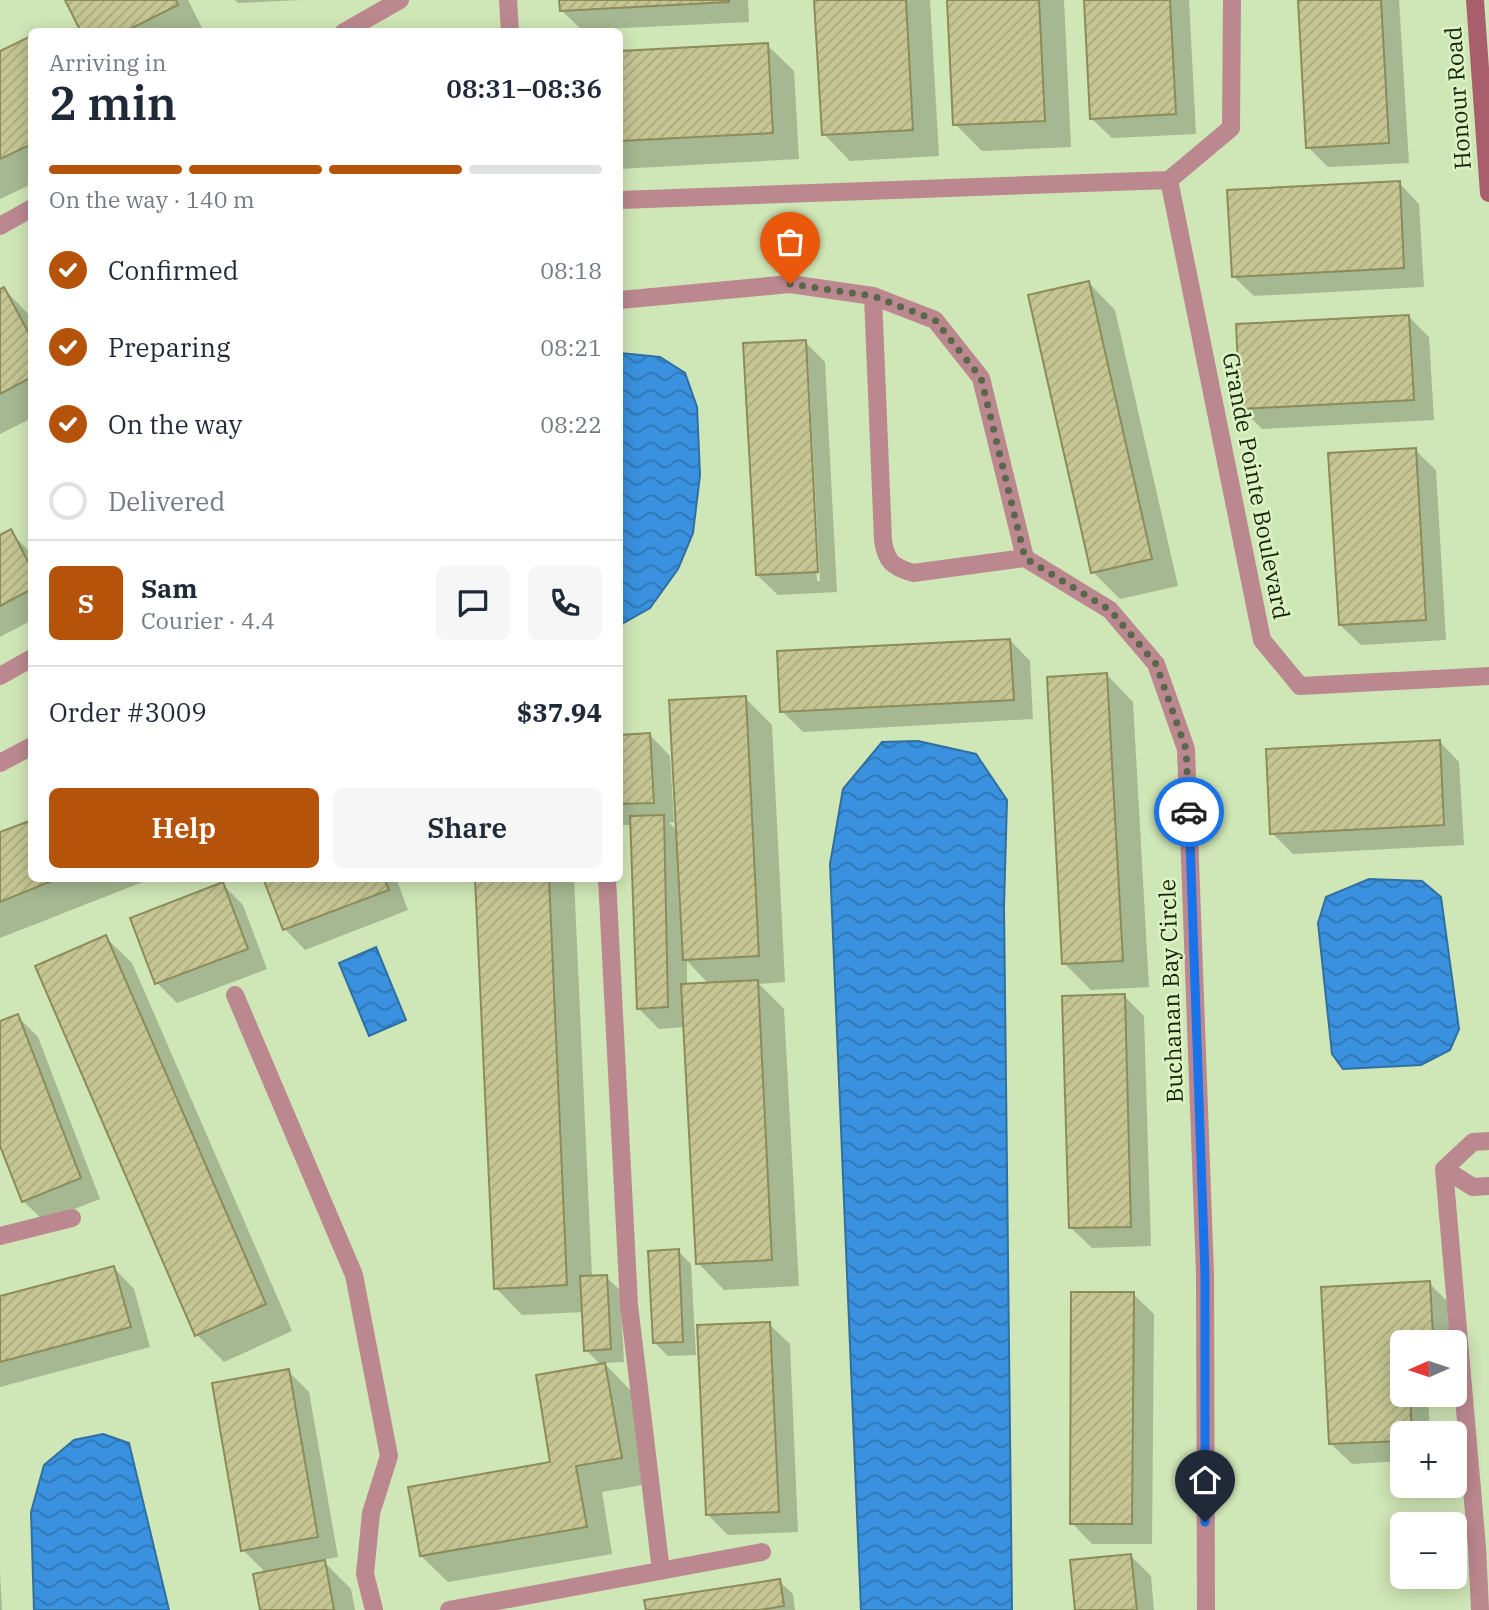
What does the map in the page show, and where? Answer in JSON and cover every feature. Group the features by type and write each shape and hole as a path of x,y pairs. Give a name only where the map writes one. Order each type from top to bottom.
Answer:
{"street":[{"path":"351,28 400,0"},
{"path":"508,0 510,28"},
{"path":"623,200 1169,180 1231,128 1232,0"},
{"name":"Honour Road","path":"1475,0 1489,193"},
{"name":"Grande Pointe Boulevard","path":"1169,180 1262,640 1300,686 1489,676"},
{"path":"0,226 28,210"},
{"path":"623,300 790,284 873,296 935,320 981,378 1025,558 913,573 898,569 885,556 873,296"},
{"name":"Buchanan Bay Circle","path":"1025,558 1110,610 1156,664 1186,749 1205,1274 1206,1610"},
{"path":"0,676 28,660"},
{"path":"0,763 28,748"},
{"path":"607,882 629,1306 661,1571"},
{"path":"235,995 354,1275 389,1456 371,1513 366,1562 365,1574 374,1610"},
{"path":"1444,1169 1473,1142 1489,1141"},
{"path":"1444,1169 1473,1187 1489,1186"},
{"path":"1444,1169 1478,1547 1480,1610"},
{"path":"0,1236 72,1218"},
{"path":"449,1610 762,1552"}],"water":[{"path":"623,353 660,357 685,373 697,407 700,475 693,533 678,569 650,608 623,623"},
{"path":"918,741 976,754 1007,800 1004,906 1012,1610 861,1610 830,864 843,789 882,742"},
{"path":"1369,879 1422,881 1441,897 1459,1029 1450,1050 1421,1065 1343,1069 1332,1054 1318,923 1326,897"},
{"path":"376,947 406,1020 369,1036 339,963"},
{"path":"103,1434 129,1443 169,1610 34,1610 31,1512 44,1465 74,1440"}],"building":[{"path":"65,0 176,0 178,5 132,28 79,28"},
{"path":"559,0 729,0 729,2 560,11"},
{"path":"814,0 906,0 913,130 822,135"},
{"path":"947,0 1039,0 1045,121 953,125"},
{"path":"1084,0 1170,0 1176,114 1090,119"},
{"path":"1298,0 1381,0 1389,143 1306,148"},
{"path":"28,37 28,146 0,159 0,51"},
{"path":"768,43 773,133 623,141 623,51"},
{"path":"1400,181 1404,268 1232,277 1227,190"},
{"path":"1089,281 1152,559 1091,573 1028,295"},
{"path":"4,287 28,332 28,379 0,394 0,289"},
{"path":"1409,315 1414,400 1240,409 1236,324"},
{"path":"806,340 818,572 756,575 743,343"},
{"path":"1416,448 1426,620 1339,625 1328,453"},
{"path":"11,529 28,561 28,591 0,606 0,535"},
{"path":"1010,639 1014,700 780,712 777,651"},
{"path":"1107,673 1123,961 1062,964 1047,677"},
{"path":"746,696 759,956 683,960 669,700"},
{"path":"650,733 654,803 623,804 623,735"},
{"path":"1440,740 1444,825 1270,834 1266,749"},
{"path":"664,815 668,1007 637,1009 630,816"},
{"path":"28,822 28,882 49,882 0,902 0,832"},
{"path":"223,882 248,949 155,984 130,918"},
{"path":"265,882 386,882 389,890 283,930"},
{"path":"475,882 549,882 567,1285 494,1289"},
{"path":"106,935 266,1304 195,1336 35,966"},
{"path":"758,980 772,1260 696,1264 681,984"},
{"path":"1125,994 1131,1227 1069,1228 1062,996"},
{"path":"18,1014 81,1178 22,1202 0,1146 0,1021"},
{"path":"679,1249 683,1342 653,1343 648,1251"},
{"path":"114,1266 131,1327 0,1362 0,1296"},
{"path":"607,1275 611,1349 584,1351 580,1276"},
{"path":"1430,1281 1433,1330 1390,1330 1390,1407 1411,1407 1411,1421 1390,1421 1390,1441 1329,1444 1321,1287"},
{"path":"1071,1292 1134,1292 1132,1524 1070,1524"},
{"path":"770,1322 779,1512 706,1515 697,1325"},
{"path":"605,1363 622,1458 576,1466 587,1527 420,1556 408,1487 550,1462 536,1375"},
{"path":"289,1369 318,1537 241,1551 212,1383"},
{"path":"1131,1554 1137,1610 1075,1610 1070,1560"},
{"path":"325,1560 334,1610 260,1610 253,1574"},
{"path":"780,1579 784,1606 760,1610 646,1610 644,1600"}],"way so far":[{"path":"790,284 873,296 935,320 981,378 1025,558 1110,610 1156,664 1186,749 1189,812"}],"route":[{"path":"1189,812 1205,1274 1205,1522"}]}
